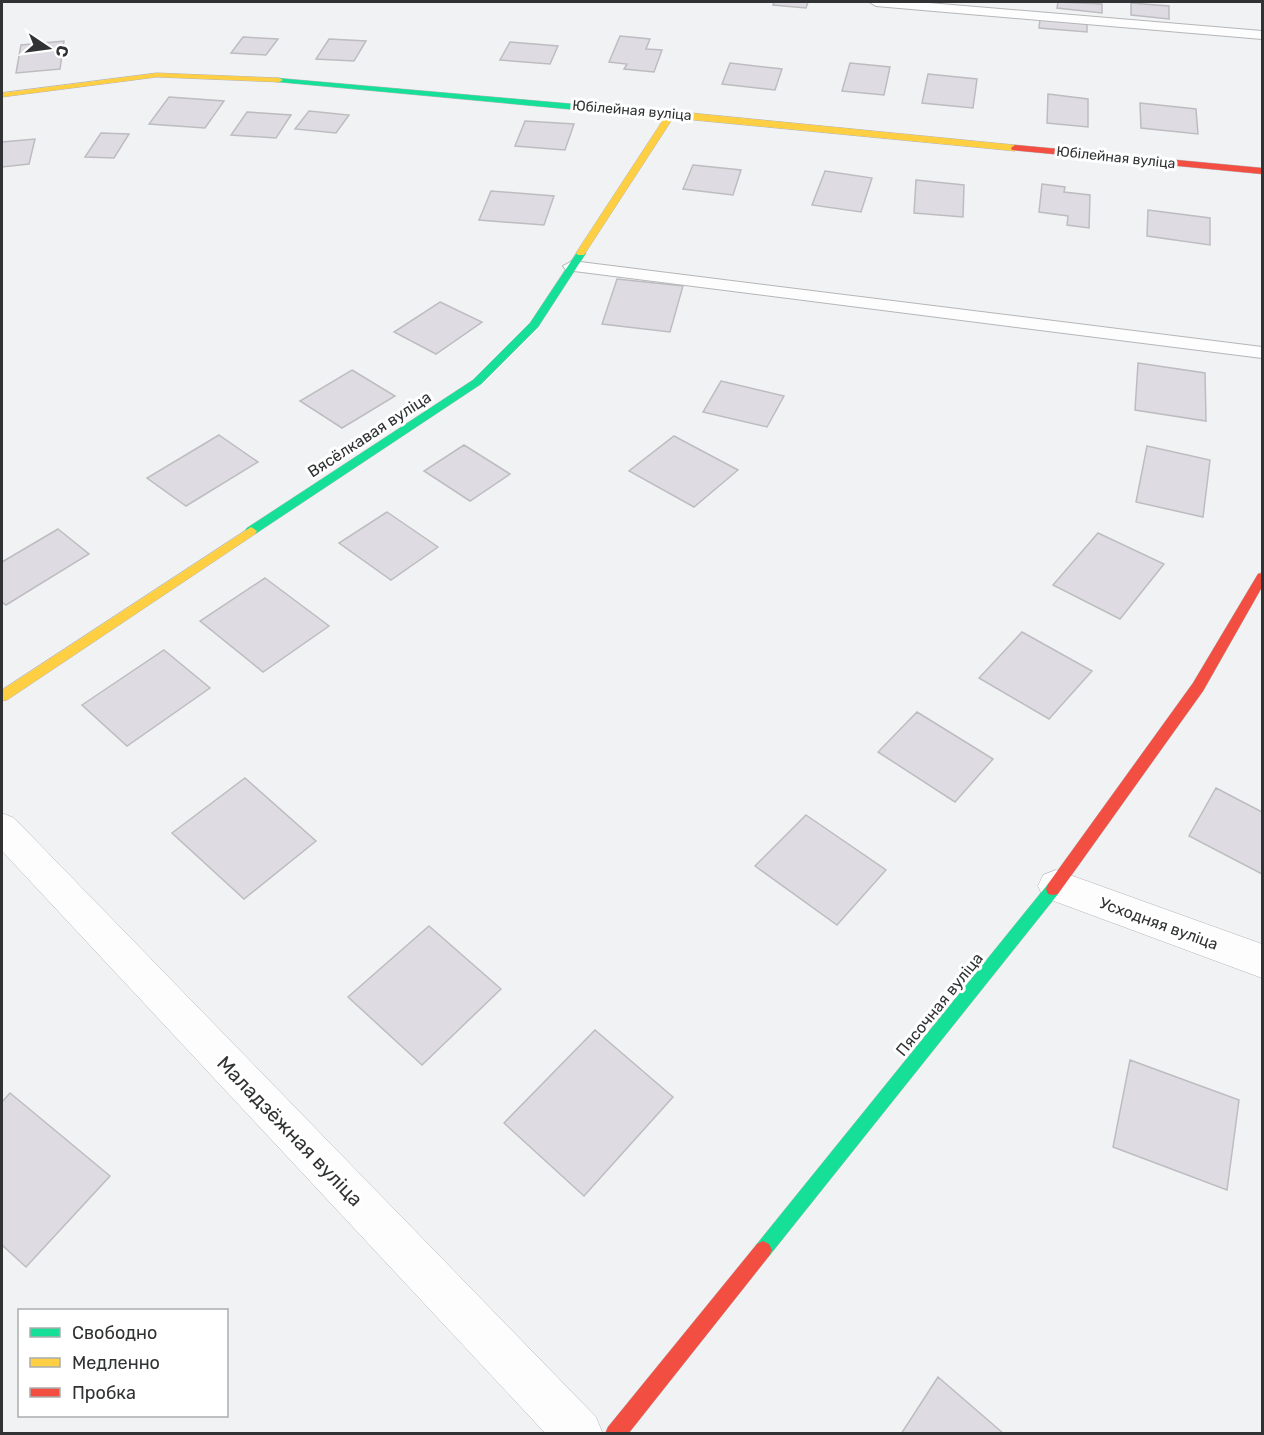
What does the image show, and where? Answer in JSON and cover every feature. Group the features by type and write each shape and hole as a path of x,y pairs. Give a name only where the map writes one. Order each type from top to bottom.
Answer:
{"street":[{"name":"Юбілейная вуліца","path":"2,95 157,75 306,81 1263,171"},
{"name":"Вясёлкавая вуліца","path":"2,696 477,382 534,325 671,114"},
{"name":"Пясочная вуліца","path":"615,1434 1056,886 1198,687 1263,577"},
{"name":"Маладзёжная вуліца","path":"2,828 579,1434"},
{"name":"Усходняя вуліца","path":"1056,886 1263,961"}],"lane":[{"path":"876,2 1263,35"},
{"path":"572,266 1263,352"}],"building":[{"path":"774,2 808,2 806,8 773,5"},
{"path":"1058,2 1102,4 1102,13 1057,8"},
{"path":"1131,3 1169,6 1169,19 1131,15"},
{"path":"1040,19 1087,24 1087,32 1039,28"},
{"path":"620,36 650,39 646,49 662,50 654,72 624,69 627,64 609,62"},
{"path":"243,37 278,39 266,55 231,53"},
{"path":"329,39 366,41 354,61 316,59"},
{"path":"64,41 60,69 16,73 21,45"},
{"path":"510,42 558,46 550,64 500,60"},
{"path":"730,63 782,69 775,90 722,84"},
{"path":"850,63 890,67 884,95 842,91"},
{"path":"928,74 977,79 973,108 922,103"},
{"path":"1048,94 1088,99 1088,127 1047,123"},
{"path":"169,97 224,101 205,128 149,124"},
{"path":"1140,103 1196,109 1198,134 1141,128"},
{"path":"309,111 349,115 336,133 295,129"},
{"path":"247,112 291,115 276,138 231,135"},
{"path":"525,121 574,124 565,150 515,146"},
{"path":"101,133 129,134 114,158 85,157"},
{"path":"35,139 29,164 2,167 2,142"},
{"path":"693,165 741,170 733,195 683,189"},
{"path":"825,171 872,178 861,212 812,205"},
{"path":"916,180 964,185 963,217 914,213"},
{"path":"1042,184 1065,187 1064,192 1090,195 1089,228 1067,225 1068,216 1039,212"},
{"path":"491,191 554,196 544,225 479,220"},
{"path":"1148,210 1210,218 1210,245 1147,236"},
{"path":"617,279 683,286 670,332 602,324"},
{"path":"440,302 482,322 436,354 394,332"},
{"path":"1138,363 1205,373 1206,421 1135,410"},
{"path":"352,370 395,396 342,428 300,401"},
{"path":"721,381 784,396 767,427 703,412"},
{"path":"219,435 258,462 186,506 147,478"},
{"path":"674,436 738,470 694,507 629,471"},
{"path":"464,445 510,474 470,501 424,471"},
{"path":"1147,446 1210,460 1203,517 1136,502"},
{"path":"387,512 438,547 391,580 339,543"},
{"path":"58,529 89,554 6,605 2,602 2,562"},
{"path":"1098,533 1164,564 1120,619 1053,585"},
{"path":"265,578 329,626 263,672 200,621"},
{"path":"1022,632 1092,671 1049,719 979,678"},
{"path":"164,650 210,688 127,746 82,705"},
{"path":"917,712 993,759 955,802 878,752"},
{"path":"245,778 316,841 244,899 172,833"},
{"path":"1216,788 1262,812 1262,874 1189,836"},
{"path":"806,815 886,870 837,925 755,866"},
{"path":"429,926 501,989 422,1065 348,997"},
{"path":"595,1030 673,1097 584,1196 504,1123"},
{"path":"1130,1060 1239,1100 1227,1190 1113,1147"},
{"path":"10,1093 110,1176 26,1267 2,1245 2,1102"},
{"path":"938,1377 1004,1434 901,1434"}],"traffic: fast":[{"path":"279,80 675,116"},
{"path":"251,531 477,382 534,325 581,253"},
{"path":"763,1250 1053,889"}],"traffic: slow":[{"path":"2,95 157,75 279,80"},
{"path":"581,253 671,114"},
{"path":"675,116 1015,148"},
{"path":"2,696 251,531"}],"traffic: jam":[{"path":"1015,148 1262,171"},
{"path":"1053,889 1198,687 1262,577"},
{"path":"615,1434 763,1250"}]}
